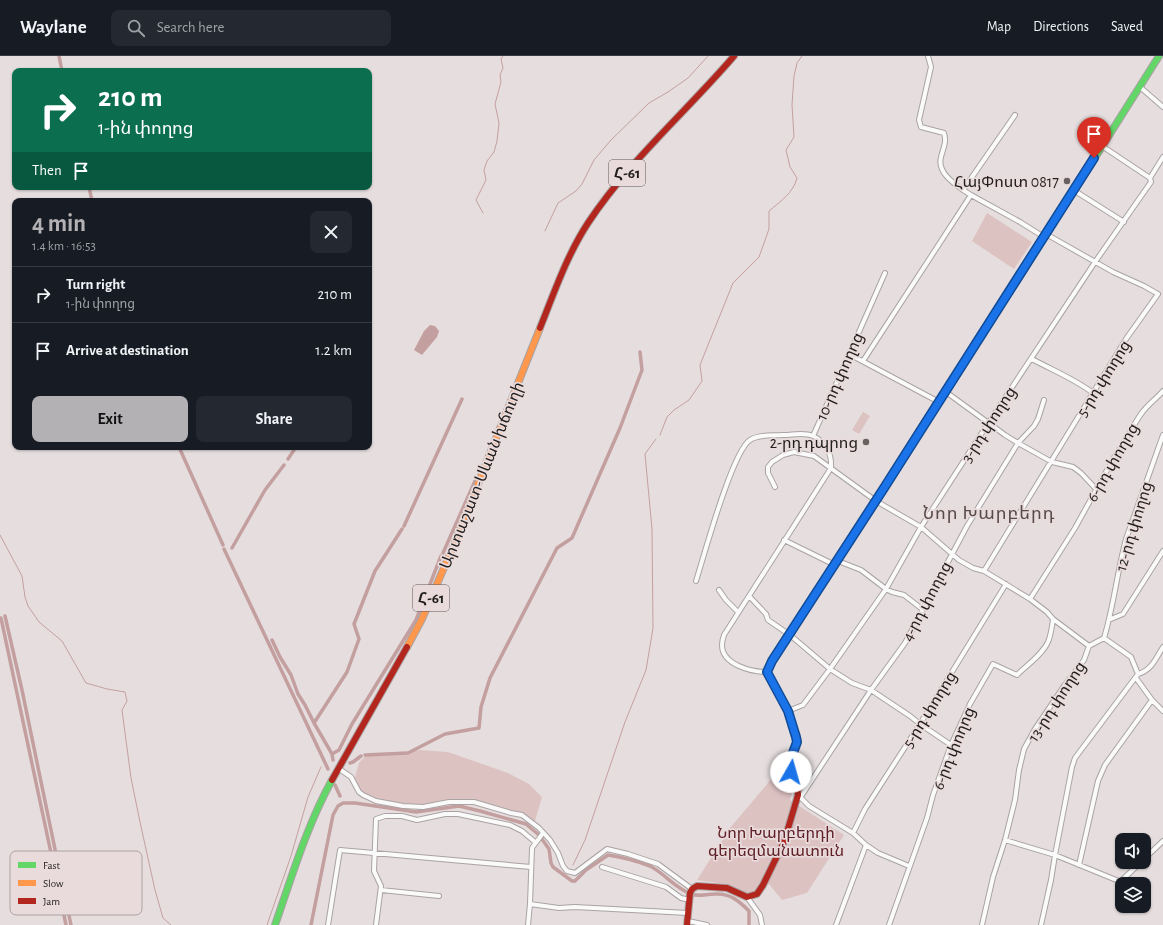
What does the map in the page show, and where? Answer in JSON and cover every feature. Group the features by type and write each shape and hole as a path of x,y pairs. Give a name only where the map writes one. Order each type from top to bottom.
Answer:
{"main road":[{"name":"Արտաշատ-Սևան խճուղի","path":"275,925 315,814 338,768 422,619 455,541 559,280 578,239 614,188 717,78 734,56"},
{"path":"688,923 691,894 697,886 727,888 747,896 757,894 784,842 799,796 798,788 791,772 790,761 797,742 788,711 767,672 772,661 946,392 1160,56"}],"street":[{"path":"928,56 931,67 920,120 921,127 944,132 946,139 940,159 940,167 943,172 971,195 1045,236 1163,297"},
{"path":"1140,87 1163,107"},
{"path":"964,190 1015,115"},
{"path":"1102,146 1150,178"},
{"name":"3-րդ փողոց","path":"788,711 803,705 886,589 921,527 1095,262 1151,182 1150,178 1163,157"},
{"path":"1074,191 1124,222"},
{"name":"10-րդ փողոց","path":"863,362 971,195"},
{"name":"10-րդ փողոց","path":"696,581 724,491 744,447 750,440 758,437 802,434 813,436 885,273"},
{"name":"5-րդ փողոց","path":"984,571 1126,340 1158,294"},
{"path":"849,354 939,402"},
{"path":"1032,359 1063,376 1080,383 1093,393"},
{"name":"6-րդ փողոց","path":"1030,599 1075,528 1116,454 1140,415 1163,391"},
{"path":"946,392 1018,443 1052,462 1073,467 1096,489"},
{"name":"4-րդ փողոց","path":"799,796 905,642 967,526 1018,443 1034,426 1038,419 1044,400"},
{"name":"12-րդ փողոց","path":"1111,619 1121,556 1163,435"},
{"path":"767,672 755,672 741,667 725,656 722,646 724,635 831,468 832,458 830,452 813,436"},
{"path":"775,487 768,473 768,467 772,462 783,455 794,452 814,456 876,501 921,527 959,560 973,568 984,571 1030,599 1053,620 1089,646"},
{"path":"784,540 836,563 861,570 886,589 904,595 922,609"},
{"path":"1163,551 1123,614 1111,619 1104,638 1131,657 1137,676 1152,700 1163,711"},
{"name":"5-րդ փողոց","path":"853,833 865,809 920,724 1006,584"},
{"path":"719,590 726,600 738,612"},
{"path":"749,596 766,614 768,620 790,635 830,669 852,683 871,690 952,745"},
{"name":"6-րդ փողոց","path":"890,925 909,866 952,745 970,704 993,664 1017,675 1032,661 1049,640 1053,620"},
{"name":"13-րդ փողոց","path":"982,925 993,877 1016,800 1019,770 1024,749 1035,729 1064,686 1084,660 1089,646 1104,638"},
{"path":"1041,925 1075,758 1137,676 1149,669 1163,647"},
{"path":"1079,865 1098,782 1105,765 1152,700"},
{"path":"338,768 351,777 359,792 376,801 403,806 423,807 449,802 474,802 511,814 522,815 534,823 550,840 567,871 575,873 607,849 658,864 691,894 681,898 666,887 602,867"},
{"path":"799,796 809,806 853,833 878,854 909,866"},
{"path":"376,925 381,886 374,871 376,819 385,816 402,816 417,820 445,814 474,816 510,825 522,831 535,842"},
{"path":"528,925 532,848 543,833"},
{"path":"1005,840 1055,855 1115,880"},
{"path":"1151,852 1163,841"},
{"path":"836,925 845,897 866,845"},
{"path":"328,925 340,850 531,867"},
{"path":"1125,877 1134,869"},
{"path":"381,890 439,896"},
{"path":"747,896 760,914 762,925"},
{"path":"530,904 559,908 575,907 688,913"},
{"path":"688,923 707,925"}],"green space":[{"path":"987,213 1032,242 1014,269 972,241"},
{"path":"863,412 870,416 859,434 852,430"},
{"path":"421,750 448,752 508,773 529,784 542,797 535,821 481,803 450,800 424,808 386,801 361,793 354,781 359,763 366,755"},
{"name":"Նոր Խարբերդի գերեզմանատուն","path":"788,759 788,774 795,784 790,800 844,835 807,893 782,900 769,884 752,896 726,884 697,880 730,828 773,777 783,762"}],"shaded area":[{"path":"430,325 435,326 439,331 437,337 422,355 414,350 424,331"}],"waterway":[{"path":"59,56 61,68"},
{"path":"483,213 476,200 486,180 484,170 487,161 494,152 497,141 499,123 495,104 501,82 500,75 503,68 501,59 503,56"},
{"path":"545,231 558,203 576,191 582,184 594,160 611,140 649,103 688,78 708,56"},
{"path":"660,435 667,417 674,410 689,400 702,381 700,365 733,283 759,257 769,229 769,211 793,188 797,178 790,167 786,150 794,137 792,105 794,76 797,63 802,56"},
{"path":"90,190 91,198"},
{"path":"365,755 408,753 445,734 479,728 481,707 490,678 557,548 572,538 620,428 642,370 640,352"},
{"path":"404,526 462,399"},
{"path":"573,865 585,840 625,722 646,670 653,628 652,529 645,454 656,439"},
{"path":"180,450 223,545"},
{"path":"288,459 294,450"},
{"path":"232,548 265,490 284,465"},
{"path":"443,553 475,481"},
{"path":"314,723 347,672 359,639 354,624 375,571 402,529"},
{"path":"0,535 22,576 28,606 39,622 62,641 86,683 125,692 127,701 122,710 131,778 155,890 163,918 171,925"},
{"path":"224,549 328,769"},
{"path":"332,754 339,750 352,724 416,620 441,556"},
{"path":"5,616 55,851"},
{"path":"1,618 51,851"},
{"path":"272,640 291,675 298,694 332,754 333,760"},
{"path":"350,763 361,756"},
{"path":"267,925 291,856 308,797 321,767"},
{"path":"335,785 340,796"},
{"path":"311,925 333,815 338,806 343,803 355,803 416,812 459,806 526,824 539,835 549,849 553,867 572,881 575,881 586,870 608,855 629,859 650,866 680,888 691,894 720,894 734,898 749,911 749,925"},
{"path":"64,915 66,925"},
{"path":"69,915 71,925"}],"traffic: fast":[{"path":"1089,167 1159,56"},
{"path":"796,737 788,711 767,672 772,661 841,554"},
{"path":"275,925 307,833 332,780"}],"traffic: slow":[{"path":"990,322 1089,167"},
{"path":"407,647 422,619 452,549 540,328"}],"traffic: jam":[{"path":"540,328 561,274 580,235 604,200 621,179 734,56"},
{"path":"841,554 990,322"},
{"path":"332,780 407,647"},
{"path":"687,925 690,893 692,889 697,886 727,888 747,897 757,894 763,885 784,842 798,795 798,791 790,770 796,737"}],"place":[{"name":"ՀայՓոստ 0817","path":"1067,181"},
{"name":"2-րդ դպրոց","path":"866,442"}],"district":[{"name":"Նոր Խարբերդ","path":"989,513"}],"route":[{"path":"791,772 790,761 797,742 788,711 767,672 772,661 916,436 946,392 1036,249 1064,208 1094,158"}]}
